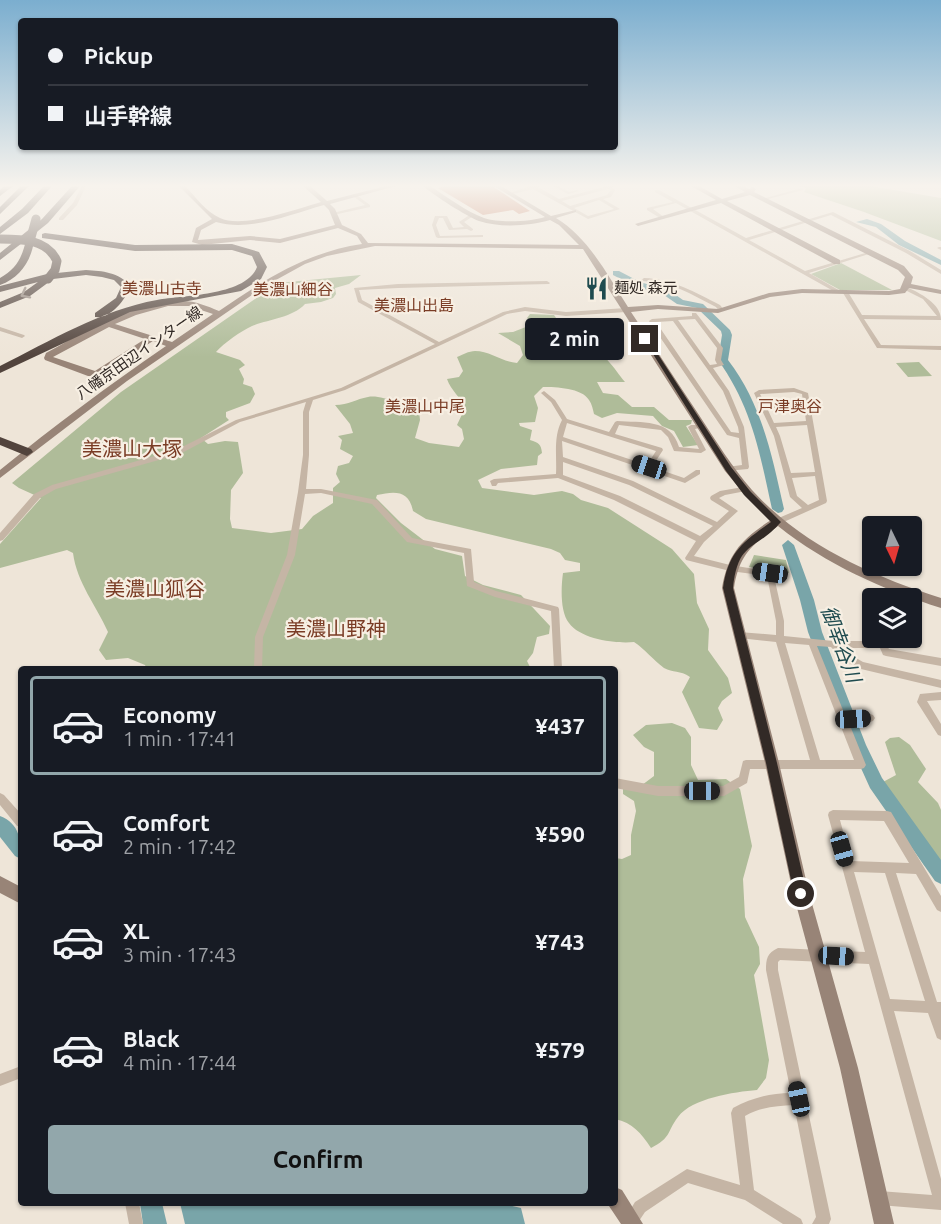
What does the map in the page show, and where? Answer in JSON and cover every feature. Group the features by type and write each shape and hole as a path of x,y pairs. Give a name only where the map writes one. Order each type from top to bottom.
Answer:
{"highway":[{"path":"0,256 15,243"},
{"path":"0,256 17,243"},
{"path":"0,282 20,268 28,256 30,243"},
{"path":"0,305 27,294 48,279 55,270 57,261 51,250 36,243"},
{"path":"0,369 127,310 238,289 258,276 262,267 260,258 242,248 120,247 94,243"},
{"path":"0,288 39,278 79,274 112,276 121,280 126,286 120,300 94,318 0,369"},
{"path":"0,443 27,452"}],"street":[{"path":"582,243 743,489 777,522 834,560 883,584 941,603"},
{"path":"751,243 843,293 879,347 941,348"},
{"path":"802,243 837,262"},
{"path":"853,243 902,268 907,272 907,285"},
{"path":"890,243 941,272"},
{"name":"八幡京田辺インター線","path":"0,475 140,366 220,314 256,287 298,263 343,249 366,245 585,247"},
{"path":"804,273 870,252"},
{"path":"644,279 659,279 682,287 718,306 721,310"},
{"path":"439,344 360,302 356,289 388,286 547,283"},
{"path":"907,285 925,298 941,318"},
{"path":"0,538 38,496 54,487 178,453 238,421 356,384 468,332 493,317 525,309 566,314 658,307 721,310 783,293 889,293 907,285 941,290"},
{"path":"152,338 96,374 48,358 49,355 108,324 160,306 180,303 220,314"},
{"path":"691,309 720,348 718,360 721,365 709,367"},
{"path":"696,317 652,321 729,434 742,436"},
{"path":"861,317 941,318"},
{"path":"674,319 726,391 741,427 746,467 729,469"},
{"path":"108,324 173,345"},
{"path":"0,329 22,336"},
{"path":"667,372 685,370"},
{"path":"807,508 794,497 772,425 757,393 759,392 801,391 805,393 823,501 777,522 745,545 730,568 728,588 772,763 801,894 849,1068 884,1224"},
{"path":"544,393 553,401 565,420 660,450 649,467"},
{"path":"258,666 259,637 291,555 302,492 306,456 306,412 310,399"},
{"path":"763,406 807,404"},
{"path":"559,476 561,459 559,428 565,420"},
{"path":"612,433 617,423 660,427 674,438 676,449 701,451 703,450 691,427 700,426"},
{"path":"772,425 809,423"},
{"path":"560,438 685,481 698,472"},
{"path":"561,459 631,483 718,525"},
{"path":"788,476 818,474"},
{"path":"494,484 494,481 559,476 632,506 701,540"},
{"path":"743,489 723,493 714,498 735,511 701,540 689,558 730,568 770,573 780,621 780,640 816,764"},
{"path":"302,492 321,491 374,502 410,540 468,551 470,584 495,594 555,609 558,666"},
{"path":"632,506 646,492"},
{"path":"739,635 822,643 882,645 886,651 941,662"},
{"path":"822,643 861,665 941,684"},
{"path":"618,784 658,791 724,791 744,780 746,764 861,765 822,643"},
{"path":"941,696 923,697 922,702 941,732"},
{"path":"847,719 870,718"},
{"path":"0,798 18,819"},
{"path":"879,1198 940,1203 833,815 887,816 941,906"},
{"path":"847,866 918,869"},
{"path":"889,869 937,1007 941,1034"},
{"path":"0,884 18,894"},
{"path":"819,1224 824,1219 772,970 772,959 777,954 873,958"},
{"path":"885,1005 937,1007"},
{"path":"0,1080 18,1073"},
{"path":"748,1194 738,1113 751,1105 770,1100 799,1099"},
{"path":"618,1201 632,1222 640,1207 687,1176 748,1194 796,1224"},
{"path":"132,1206 135,1224"}],"green space":[{"path":"841,263 892,290 840,290 811,274"},
{"path":"361,275 349,284 335,288 336,294 333,298 305,304 287,315 252,326 216,352 240,360 245,365 239,369 244,379 243,384 252,387 255,394 250,403 226,412 229,420 201,438 208,444 225,441 238,442 243,473 231,490 232,528 271,533 302,529 313,516 333,503 333,488 340,482 336,474 338,466 349,463 353,456 340,449 342,440 338,436 353,433 350,424 335,405 373,397 394,401 419,411 420,420 415,438 429,443 459,447 464,439 462,429 457,425 465,408 447,379 459,377 463,371 457,357 480,351 517,363 523,355 520,346 498,333 513,332 531,325 527,318 530,314 554,315 564,327 581,334 583,341 570,345 569,349 590,348 597,351 625,382 597,382 603,393 618,395 632,407 654,407 669,420 692,420 691,424 686,426 698,445 683,447 674,431 662,426 653,416 617,413 602,418 594,414 590,402 581,393 568,389 543,387 534,396 538,408 535,422 519,423 520,426 532,430 530,440 541,448 542,453 538,456 537,465 501,469 478,480 482,488 534,495 562,491 573,494 581,500 608,508 672,549 694,574 697,603 709,629 708,650 728,678 732,693 722,701 718,708 723,720 717,730 699,728 682,692 690,677 664,668 634,642 608,641 590,637 569,623 563,606 563,573 580,571 580,563 565,560 560,553 551,549 426,519 413,511 408,499 400,494 377,495 376,498 401,523 435,549 462,556 465,576 483,585 521,595 550,626 549,634 537,637 533,653 527,661 530,666 146,666 128,658 106,660 99,650 108,632 78,574 73,553 67,550 0,568 0,544 41,498 12,483 121,392 278,283"},
{"path":"919,362 932,376 908,377 896,363"},
{"path":"754,555 786,560 789,573 749,567"},
{"path":"672,723 685,728 691,737 691,765 698,780 726,779 740,789 752,846 743,879 745,917 759,947 760,964 754,975 769,1060 766,1078 757,1090 726,1094 693,1105 678,1117 666,1138 651,1148 636,1129 618,1120 618,858 631,855 631,835 636,811 634,801 623,794 623,788 642,785 654,776 654,752 644,747 633,735 646,725"},
{"path":"899,737 910,745 926,769 918,782 938,803 941,810 941,867 928,869 924,865 902,830 883,782 896,775 885,742 890,738"}],"water":[{"path":"181,1206 513,1206 521,1208 525,1224 185,1224"}],"waterway":[{"path":"902,243 941,263"},
{"path":"616,273 637,284 667,293 680,302 700,306 725,330 727,335 723,360 735,376 753,411 760,430 778,509"},
{"name":"御幸谷川","path":"788,545 807,600 815,632 859,746 876,783 941,875"},
{"path":"0,824 18,846"},
{"path":"152,1206 155,1224"}],"place":[{"name":"麺処 森元","path":"596,288"}],"district":[{"name":"美濃山古寺","path":"162,288"},
{"name":"美濃山細谷","path":"293,289"},
{"name":"美濃山出島","path":"414,305"},
{"name":"美濃山中尾","path":"425,406"},
{"name":"戸津奥谷","path":"790,406"},
{"name":"美濃山大塚","path":"132,449"},
{"name":"美濃山狐谷","path":"155,589"},
{"name":"美濃山野神","path":"336,629"}],"route":[{"path":"645,339 729,469 747,493 777,522 754,537 736,556 730,568 728,588 732,612 747,660 772,763 801,894"}]}
